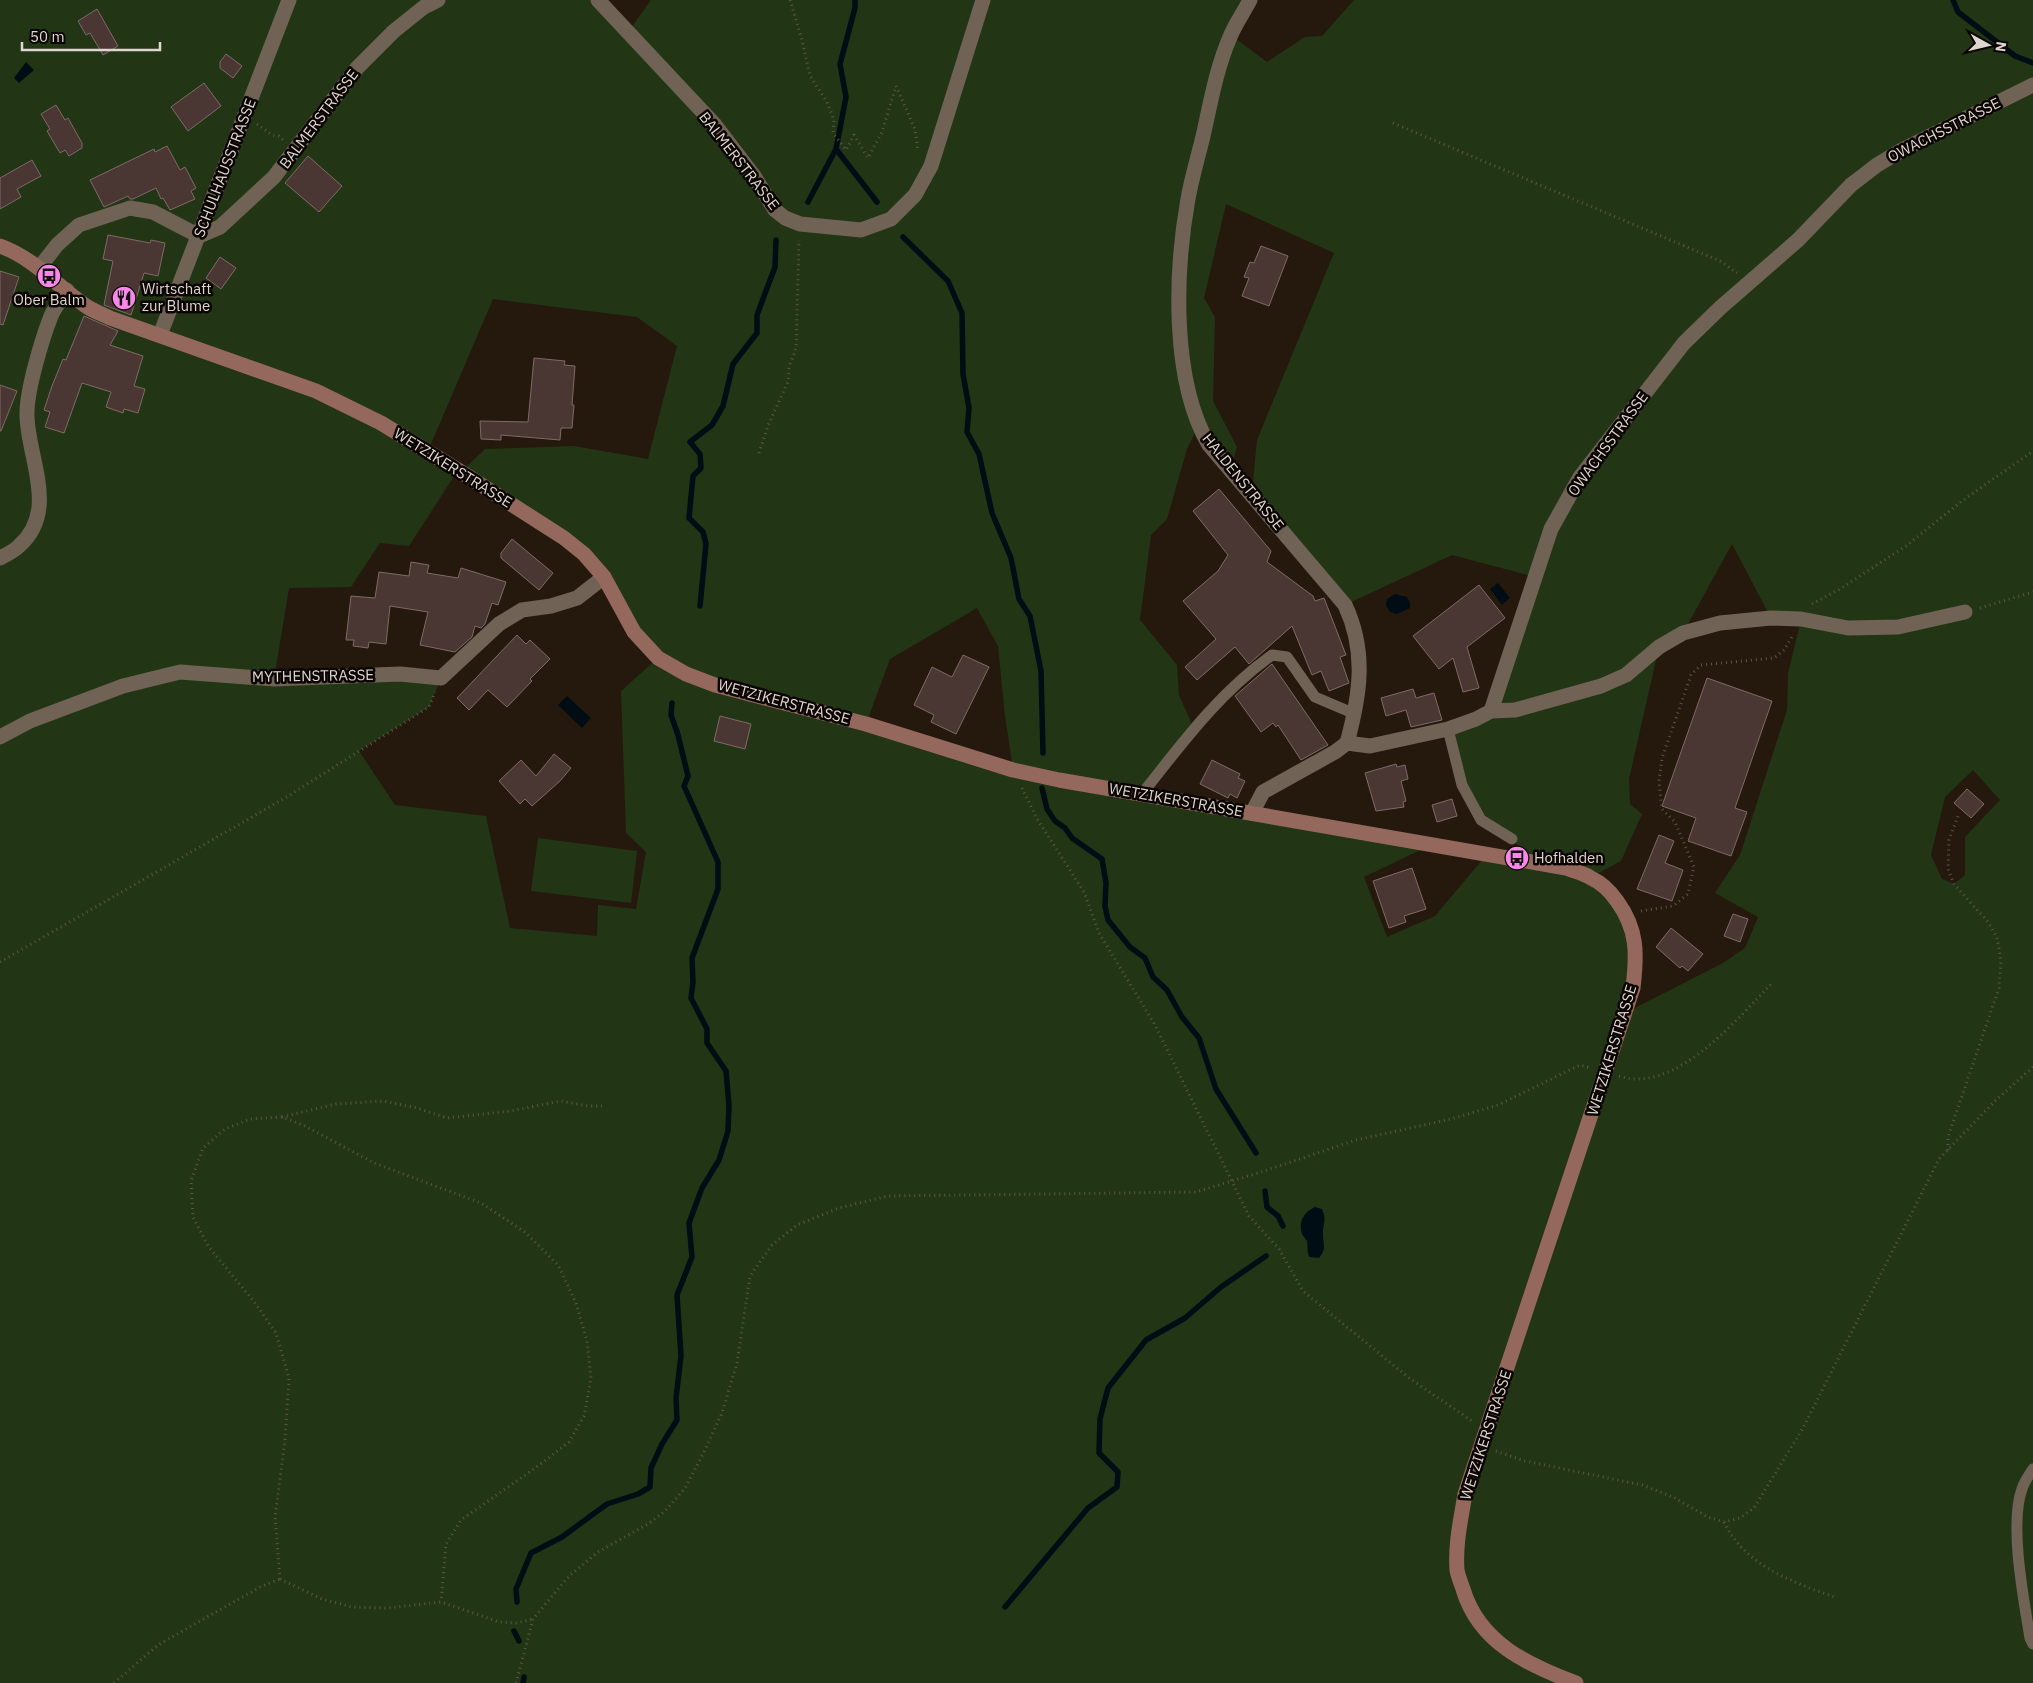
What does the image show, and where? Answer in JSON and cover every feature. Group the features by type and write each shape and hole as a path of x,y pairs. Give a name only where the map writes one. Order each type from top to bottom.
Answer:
{"street":[{"name":"SCHULHAUSSTRASSE","path":"160,335 289,0"},
{"name":"BALMERSTRASSE","path":"199,236 220,227 274,177 357,68 394,32 424,8 438,0"},
{"name":"BALMERSTRASSE","path":"598,0 715,126 754,176 775,210 785,218 800,224 861,230 891,220 915,195 931,166 983,0"},
{"name":"HALDENSTRASSE","path":"1250,0 1230,35 1218,70 1188,200 1180,271 1180,342 1190,402 1199,426 1209,444 1344,606 1354,625 1359,646 1360,668 1355,714 1347,743"},
{"name":"OWACHSSTRASSE","path":"1491,711 1551,529 1580,477 1684,343 1798,240 1851,186 1877,165 1902,150 2033,85"},
{"path":"39,268 57,245 79,226 130,208 152,212 199,236"},
{"name":"WETZIKERSTRASSE","path":"0,246 22,256 87,306 110,318 316,391 381,423 564,538 584,554 604,577 634,632 658,658 686,674 715,685 866,724 1013,770 1059,780 1566,868 1591,878 1608,889 1626,913 1634,935 1636,959 1633,988 1481,1446 1466,1494 1458,1537 1457,1571 1466,1601 1477,1621 1498,1644 1519,1658 1540,1669 1576,1683"},
{"path":"0,558 19,547 33,530 40,505 39,478 31,450 27,415 30,388 52,315 67,290"},
{"path":"441,678 499,624 522,610 551,606 577,598 604,577"},
{"path":"1252,813 1263,792 1335,752 1347,743 1370,746 1448,729 1476,719 1491,711 1515,710 1601,686 1626,675 1659,647 1683,633 1720,623 1771,618 1801,620 1848,628 1898,627 1965,612"},
{"name":"MYTHENSTRASSE","path":"0,737 30,721 123,686 180,672 274,679 400,674 441,678"}],"lane":[{"path":"1142,794 1194,728 1232,687 1272,655 1287,657 1316,697 1355,714"},
{"path":"1448,729 1462,785 1481,820 1512,839"},
{"path":"2033,1469 2021,1489 2017,1518 2020,1579 2030,1638 2033,1644"}],"path":[{"path":"790,0 810,76 828,102 834,120 833,133 846,150 854,135 868,158 882,132 896,86 915,129 919,155 931,166"},
{"path":"245,114 272,135 279,136 296,150"},
{"path":"1393,123 1720,261 1750,282"},
{"path":"759,454 769,423 788,382 789,367 796,349 800,224"},
{"path":"1661,908 1673,906 1688,894 1694,868 1675,822 1662,809 1659,782 1662,758 1691,674 1701,665 1774,658 1784,650 1812,604 1840,589 1906,546 1962,501 2033,452"},
{"path":"1965,612 2033,592"},
{"path":"0,962 285,798 428,707 441,678"},
{"path":"1013,770 1036,817 1084,892 1099,933 1155,1025 1248,1216 1278,1249 1303,1291 1409,1378 1455,1410"},
{"path":"1948,1150 1948,1136 2000,988 2002,961 1997,938 1988,922 1954,884 1948,869 1949,840 1958,816"},
{"path":"516,1683 533,1619 569,1576 598,1552 648,1524 665,1511 685,1488 722,1413 737,1363 750,1276 772,1245 797,1225 839,1208 888,1196 1196,1192 1356,1140 1451,1120 1498,1105 1580,1065 1623,1078 1646,1080 1682,1065 1712,1044 1772,983"},
{"path":"1481,1446 1525,1461 1642,1485 1673,1497 1708,1517 1724,1522 1740,1518 1754,1508 1803,1428 1940,1159 1996,1100 2033,1067"},
{"path":"280,1580 275,1517 285,1440 289,1378 276,1333 256,1304 208,1246 193,1217 191,1181 203,1148 225,1129 250,1120 282,1117 336,1104 383,1101 417,1108 447,1118 511,1111 561,1101 588,1106 602,1106"},
{"path":"282,1117 305,1126 374,1163 481,1203 525,1232 558,1265 576,1303 587,1341 591,1378 584,1416 569,1442 461,1520 446,1544 441,1602"},
{"path":"1724,1522 1729,1533 1738,1544 1772,1571 1799,1585 1836,1597"},
{"path":"114,1683 158,1645 260,1587 280,1580 322,1599 352,1607 387,1608 441,1602 499,1622 517,1623 533,1619"}],"green space":[{"path":"0,0 598,0 628,32 651,0 1250,0 1231,35 1267,62 1305,37 1322,36 1354,0 2033,0 2033,1683 0,1683","holes":["1226,204 1334,253 1257,440 1253,482 1250,492 1345,605 1452,555 1535,577 1491,711 1448,729 1462,785 1481,820 1512,839 1522,850 1524,859 1488,853 1435,916 1387,937 1364,877 1433,844 1143,794 1194,729 1179,695 1177,665 1140,620 1151,535 1167,519 1187,449 1198,427 1226,463 1234,457 1237,447 1213,401 1215,317 1204,298","493,299 637,317 677,346 648,459 574,446 485,449 461,472 584,554 658,658 621,691 626,833 646,852 636,909 598,905 597,936 510,928 486,816 395,805 359,751 429,707 441,678 274,679 289,588 351,587 380,543 409,546 458,470 428,451","1732,544 1771,618 1801,620 1788,673 1787,710 1740,855 1715,893 1758,917 1745,948 1723,963 1627,1012 1634,935 1591,877 1621,861 1642,814 1630,804 1629,779 1659,647 1683,633","977,608 998,646 1005,716 1013,769 866,724 890,659","1973,770 2000,800 1965,837 1965,875 1954,884 1942,879 1931,855 1945,797"]},
{"path":"538,838 637,851 631,903 531,891"}],"shaded area":[{"path":"26,62 34,70 19,83 14,78"},
{"path":"1498,583 1510,598 1502,605 1490,589"},
{"path":"1395,594 1407,597 1410,608 1397,614 1390,612 1386,605 1387,599"},
{"path":"567,696 591,718 582,728 558,705"},
{"path":"1315,1207 1322,1209 1325,1219 1324,1249 1319,1258 1309,1257 1307,1241 1301,1229 1301,1221"}],"building":[{"path":"97,9 118,46 103,55 90,33 86,35 78,21"},
{"path":"226,54 242,66 233,78 220,68 220,62"},
{"path":"204,83 221,106 188,131 171,107"},
{"path":"56,105 65,120 68,118 82,143 82,148 69,156 65,150 60,153 47,131 50,129 41,114"},
{"path":"167,146 180,170 185,167 196,188 191,191 195,199 170,210 163,198 161,199 156,188 133,199 130,199 128,196 104,207 90,180 154,149 155,152"},
{"path":"308,156 342,186 319,212 285,183"},
{"path":"32,160 41,176 17,189 21,197 0,209 0,178"},
{"path":"108,235 150,243 151,240 165,243 158,276 144,273 131,315 104,305 113,261 103,259"},
{"path":"1261,246 1288,256 1269,306 1242,296 1249,278 1244,277 1250,262 1254,263"},
{"path":"220,257 236,268 221,289 206,278"},
{"path":"0,271 19,277 3,325 0,324"},
{"path":"84,316 118,331 110,345 143,356 134,386 145,389 138,413 124,409 123,413 106,407 111,392 82,383 64,433 45,427 50,412 44,410 63,359 66,360"},
{"path":"534,358 565,361 564,365 575,366 572,428 561,428 560,440 501,435 501,440 481,439 480,421 528,422"},
{"path":"0,385 17,391 1,431 0,431"},
{"path":"1219,489 1271,551 1267,562 1313,596 1315,601 1324,598 1346,655 1340,657 1349,683 1329,691 1321,671 1312,675 1292,626 1249,664 1235,647 1197,680 1185,667 1216,639 1183,601 1218,571 1228,555 1193,511"},
{"path":"512,539 553,573 539,590 501,558 501,553"},
{"path":"411,562 429,565 427,573 458,578 461,568 506,582 498,605 492,603 485,624 481,628 475,626 472,637 455,652 420,645 428,612 390,606 386,644 369,642 368,648 353,646 354,640 346,640 351,596 375,598 379,572 409,576"},
{"path":"1479,585 1505,618 1467,647 1479,688 1463,692 1453,658 1439,669 1413,636"},
{"path":"517,635 526,644 530,640 550,659 530,679 532,681 507,707 488,690 469,710 457,698"},
{"path":"963,655 989,667 956,734 931,722 934,715 914,705 932,667 952,677"},
{"path":"1272,664 1328,745 1301,760 1278,725 1276,727 1273,723 1261,732 1235,696"},
{"path":"1707,678 1772,701 1735,808 1747,812 1731,856 1688,841 1696,818 1662,806"},
{"path":"1413,689 1416,698 1434,693 1442,720 1411,727 1406,710 1386,716 1381,698"},
{"path":"720,716 751,724 745,749 714,741"},
{"path":"554,754 571,768 560,781 532,806 525,799 520,804 499,781 521,760 536,776"},
{"path":"1212,760 1240,774 1238,778 1245,781 1237,798 1230,794 1228,798 1200,784"},
{"path":"1396,764 1397,767 1405,765 1408,779 1401,781 1406,801 1403,802 1404,807 1376,811 1365,773"},
{"path":"1967,789 1984,804 1971,818 1954,803"},
{"path":"1452,799 1457,816 1437,822 1432,805"},
{"path":"1659,835 1674,841 1665,863 1683,870 1672,901 1637,889"},
{"path":"1412,868 1426,909 1404,916 1406,922 1389,928 1373,881"},
{"path":"1733,914 1748,919 1740,942 1724,936"},
{"path":"1671,928 1703,954 1688,971 1682,966 1680,968 1656,947"}],"waterway":[{"path":"855,0 855,8 840,64 846,97 836,149 877,202"},
{"path":"1953,0 1958,12 2015,56 2033,63"},
{"path":"808,202 836,149"},
{"path":"903,237 948,281 962,313 963,374 969,408 967,432 979,454 992,513 1011,558 1019,599 1030,616 1041,671 1043,753"},
{"path":"700,606 706,544 703,532 689,518 693,476 701,468 700,454 690,442 712,425 723,406 733,364 757,333 757,315 775,267 776,240"},
{"path":"517,1602 516,1589 531,1553 562,1537 607,1504 638,1494 650,1487 651,1468 662,1444 677,1420 676,1398 681,1356 677,1295 692,1257 689,1223 702,1188 719,1160 728,1131 729,1106 726,1071 707,1043 707,1029 691,998 693,982 692,958 718,889 718,862 684,786 688,776 671,715 672,703"},
{"path":"1042,788 1047,809 1055,821 1065,828 1072,838 1102,859 1106,883 1105,906 1108,920 1130,947 1145,958 1153,977 1167,990 1182,1017 1199,1038 1216,1089 1256,1153"},
{"path":"1265,1191 1267,1207 1278,1216 1283,1226"},
{"path":"1005,1607 1088,1508 1117,1487 1118,1472 1099,1453 1100,1419 1108,1388 1146,1340 1185,1318 1221,1287 1266,1256"},
{"path":"514,1631 519,1641"},
{"path":"523,1683 524,1677"}],"place":[{"name":"Ober Balm","path":"49,276"},
{"name":"Wirtschaft zur Blume","path":"124,298"},
{"name":"Hofhalden","path":"1517,858"}]}
